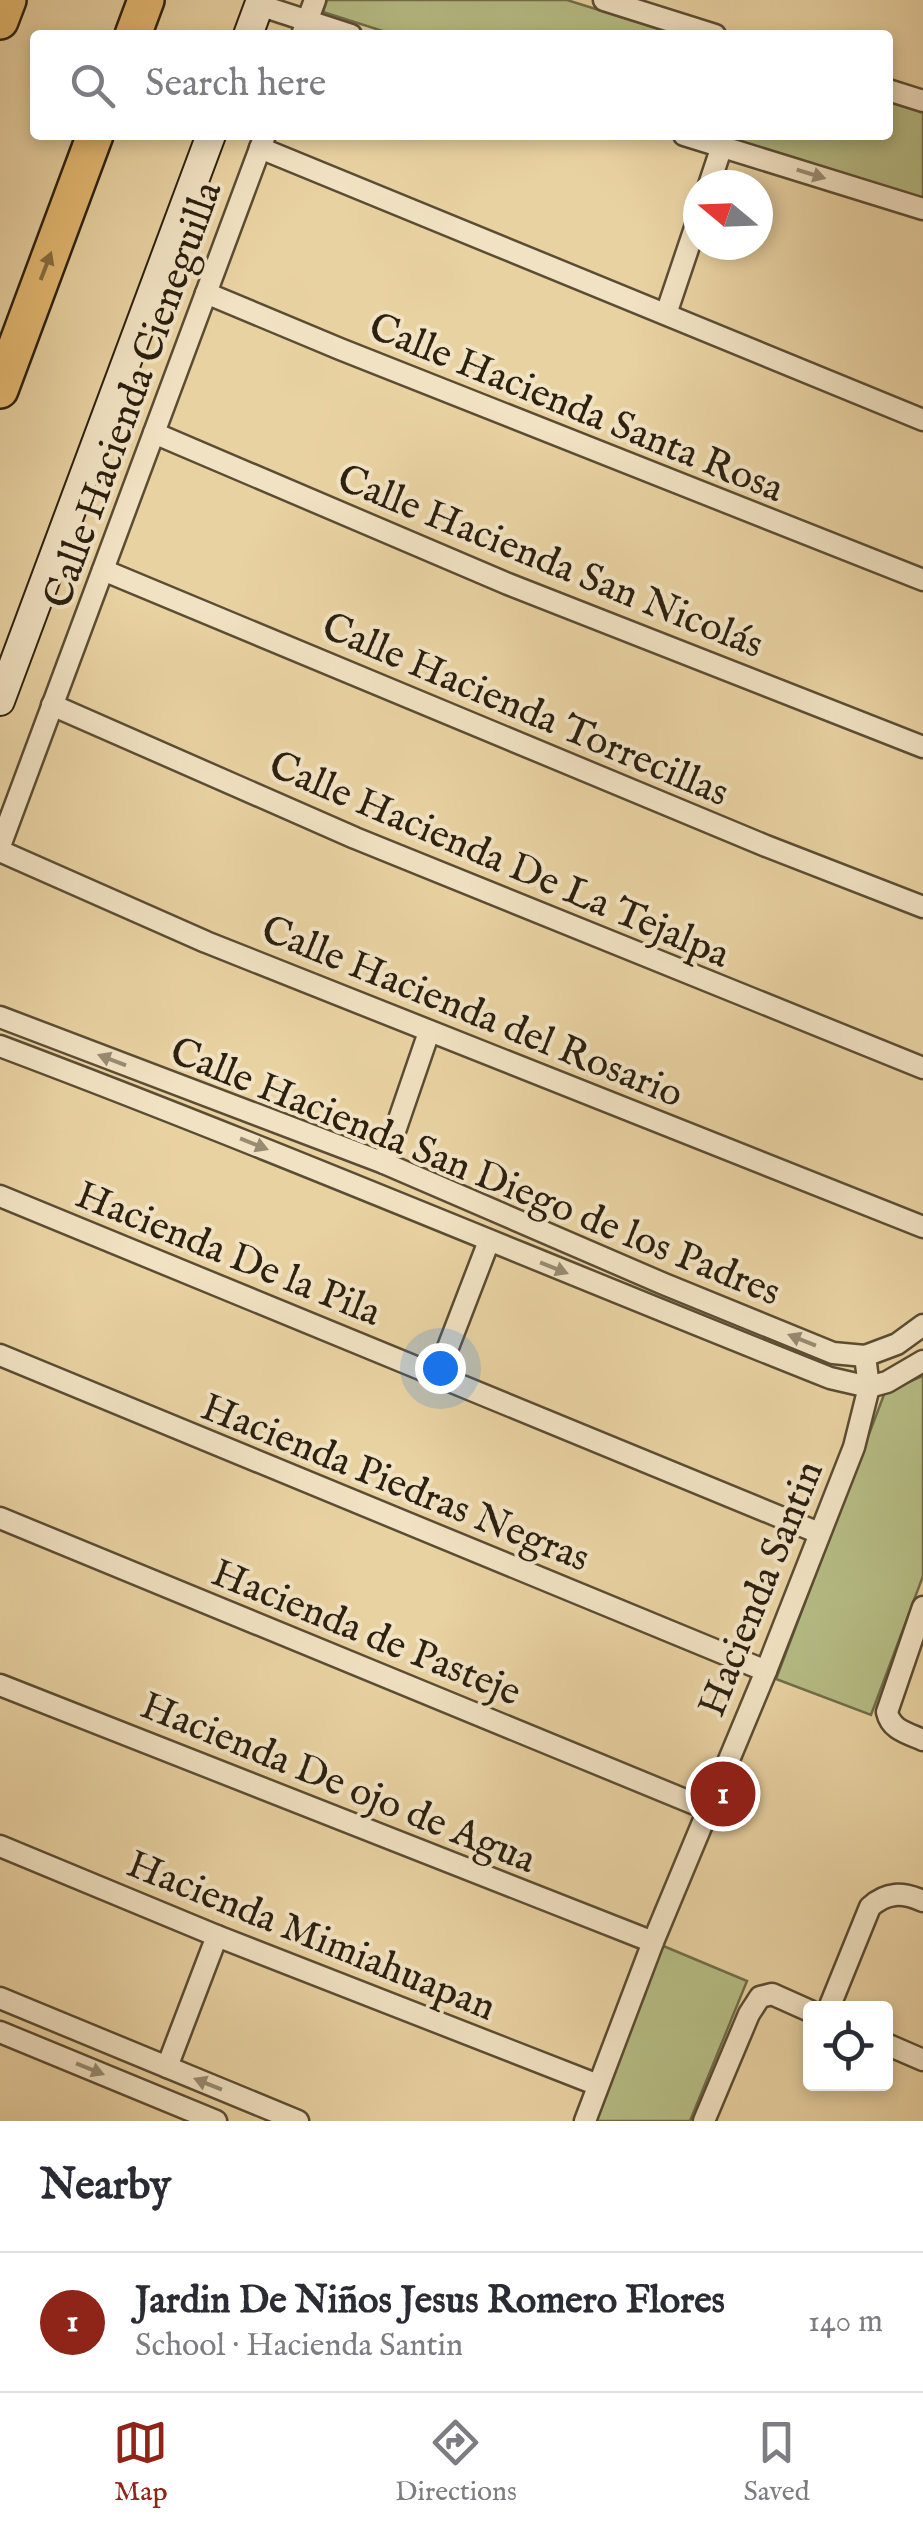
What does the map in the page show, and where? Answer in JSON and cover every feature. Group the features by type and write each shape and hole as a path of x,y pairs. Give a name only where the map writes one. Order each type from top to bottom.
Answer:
{"highway":[{"path":"0,21 8,0"},
{"path":"135,30 146,0"},
{"path":"0,390 94,140"}],"main road":[{"path":"250,30 260,2"},
{"path":"0,700 208,140"}],"street":[{"path":"260,2 304,28 315,0"},
{"path":"604,0 699,30"},
{"path":"893,92 923,101"},
{"path":"701,140 923,209"},
{"path":"262,141 923,420"},
{"name":"Calle Hacienda Cieneguilla","path":"0,848 262,141"},
{"path":"714,170 722,146"},
{"path":"666,314 684,260"},
{"name":"Calle Hacienda Santa Rosa","path":"206,293 923,580"},
{"name":"Calle Hacienda San Nicolás","path":"154,433 508,584 923,747"},
{"name":"Calle Hacienda Torrecillas","path":"103,570 923,908"},
{"name":"Calle Hacienda De La Tejalpa","path":"52,705 355,838 923,1068"},
{"name":"Calle Hacienda del Rosario","path":"0,848 206,942 923,1227"},
{"name":"Calle Hacienda San Diego de los Padres","path":"0,1018 384,1163 833,1353 866,1356"},
{"path":"384,1163 430,1032"},
{"name":"Calle Hacienda San Diego de los Padres","path":"0,1046 212,1127 830,1378 869,1387"},
{"path":"212,1127 221,1101"},
{"name":"Hacienda De la Pila","path":"0,1196 820,1533"},
{"path":"437,1376 489,1241"},
{"path":"601,1287 609,1259"},
{"path":"866,1356 897,1344 923,1324"},
{"name":"Hacienda Piedras Negras","path":"0,1355 766,1672"},
{"name":"Hacienda Santin","path":"584,2121 854,1447 869,1387 866,1356"},
{"path":"869,1387 887,1382 923,1361"},
{"name":"Hacienda de Pasteje","path":"0,1518 707,1809"},
{"path":"923,1607 887,1712 898,1730 923,1740"},
{"name":"Hacienda De ojo de Agua","path":"0,1684 653,1942"},
{"name":"Hacienda Mimiahuapan","path":"0,1846 598,2086"},
{"path":"831,2001 870,1908 890,1895 923,1901"},
{"path":"167,2067 217,1936"},
{"path":"704,2121 749,2014 760,1997 772,1994 803,2008"},
{"path":"0,1998 298,2121"},
{"path":"0,2032 216,2121"},
{"path":"893,2047 923,2060"}],"green space":[{"path":"327,0 567,0 663,30 379,30 323,12"},
{"path":"893,102 923,111 923,203 722,140 893,140"},
{"path":"923,1376 923,1576 871,1715 776,1679 885,1392"},
{"path":"661,1945 747,1981 690,2121 591,2121"}],"place":[{"name":"Jardin De Niños Jesus Romero Flores","path":"723,1794"}]}
